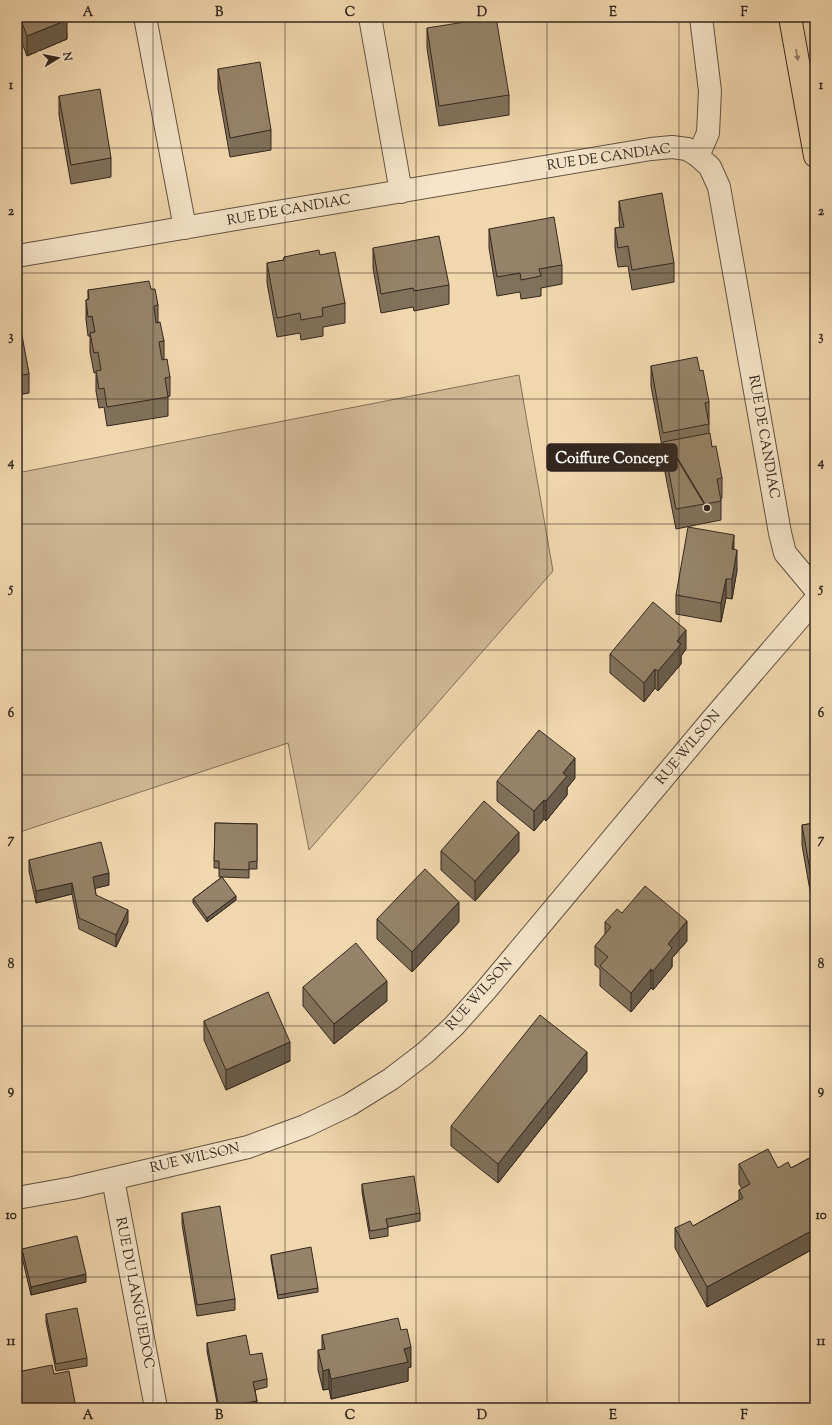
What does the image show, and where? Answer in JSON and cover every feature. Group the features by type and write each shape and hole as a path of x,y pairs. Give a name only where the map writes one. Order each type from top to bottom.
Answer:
{"main road":[{"path":"790,17 815,156"}],"street":[{"path":"145,17 185,228"},
{"path":"370,17 401,192"},
{"path":"698,156 708,133 710,91 701,17"},
{"name":"RUE DE CANDIAC","path":"17,256 651,149 672,147 687,149 698,156 710,167 719,187 780,533 785,553 815,589"},
{"name":"RUE WILSON","path":"17,1198 73,1188 248,1147 305,1126 349,1105 391,1079 425,1053 454,1026 486,990 705,728 815,600"},
{"name":"RUE DU LANGUEDOC","path":"112,1179 156,1408"}],"shaded area":[{"path":"519,375 553,571 309,850 288,743 17,833 17,473"}],"building":[{"path":"20,17 66,17 67,20 27,36"},
{"path":"496,17 509,95 439,106 427,28"},
{"path":"260,62 271,130 230,138 218,69"},
{"path":"100,89 111,158 71,165 59,96"},
{"path":"662,193 674,263 632,270 628,246 618,248 615,228 624,227 619,201"},
{"path":"554,217 562,265 539,269 541,276 521,280 520,273 497,277 489,229"},
{"path":"439,236 449,285 414,291 413,288 381,294 373,248"},
{"path":"319,250 320,255 335,252 345,303 322,308 323,316 301,320 300,313 277,318 267,263 284,260 284,257"},
{"path":"149,281 151,289 155,289 158,305 154,306 156,323 160,322 164,341 159,342 162,360 167,359 170,377 165,378 168,397 107,407 104,388 99,389 96,371 101,370 98,352 94,353 90,333 95,332 92,316 88,317 86,300 89,299 88,290"},
{"path":"17,313 29,374 17,376"},
{"path":"697,357 700,371 703,370 709,402 705,403 709,424 663,433 651,366"},
{"path":"710,433 712,447 716,446 722,478 717,479 721,501 676,509 663,442"},
{"path":"688,527 734,535 732,549 737,550 732,579 726,579 721,603 676,595"},
{"path":"653,602 686,630 677,641 681,644 658,671 655,669 644,683 610,654"},
{"path":"539,730 575,758 563,773 567,776 546,801 544,800 534,811 497,781"},
{"path":"484,801 519,832 475,881 441,851"},
{"path":"215,823 257,824 257,861 249,862 249,870 219,869 219,861 214,861"},
{"path":"815,823 815,899 802,825"},
{"path":"101,842 109,873 93,877 96,895 128,910 116,935 79,918 72,883 36,891 29,860"},
{"path":"425,869 459,902 412,952 377,919"},
{"path":"222,877 236,896 207,918 193,899"},
{"path":"645,886 687,921 668,944 672,948 653,971 651,969 631,993 600,966 608,957 595,946 611,927 605,922 617,909 622,913"},
{"path":"356,943 387,981 334,1024 303,987"},
{"path":"268,992 290,1042 226,1070 204,1021"},
{"path":"540,1015 587,1052 498,1164 451,1126"},
{"path":"768,1149 778,1168 788,1162 791,1168 815,1155 815,1229 707,1287 675,1228 690,1221 693,1226 743,1198 739,1190 750,1184 739,1164"},
{"path":"414,1176 420,1213 386,1219 388,1228 370,1231 362,1184"},
{"path":"220,1206 235,1299 197,1305 182,1213"},
{"path":"77,1236 86,1274 31,1287 22,1249"},
{"path":"311,1247 318,1288 278,1295 271,1255"},
{"path":"77,1308 87,1358 56,1364 46,1314"},
{"path":"398,1318 401,1330 407,1329 411,1347 404,1349 408,1362 331,1379 329,1369 323,1371 318,1350 325,1349 322,1335"},
{"path":"246,1335 250,1355 262,1353 267,1379 253,1382 257,1401 219,1408 207,1343"},
{"path":"52,1365 54,1374 69,1371 76,1408 17,1408 17,1372"}],"place":[{"name":"Coiffure Concept","path":"707,508"}]}
